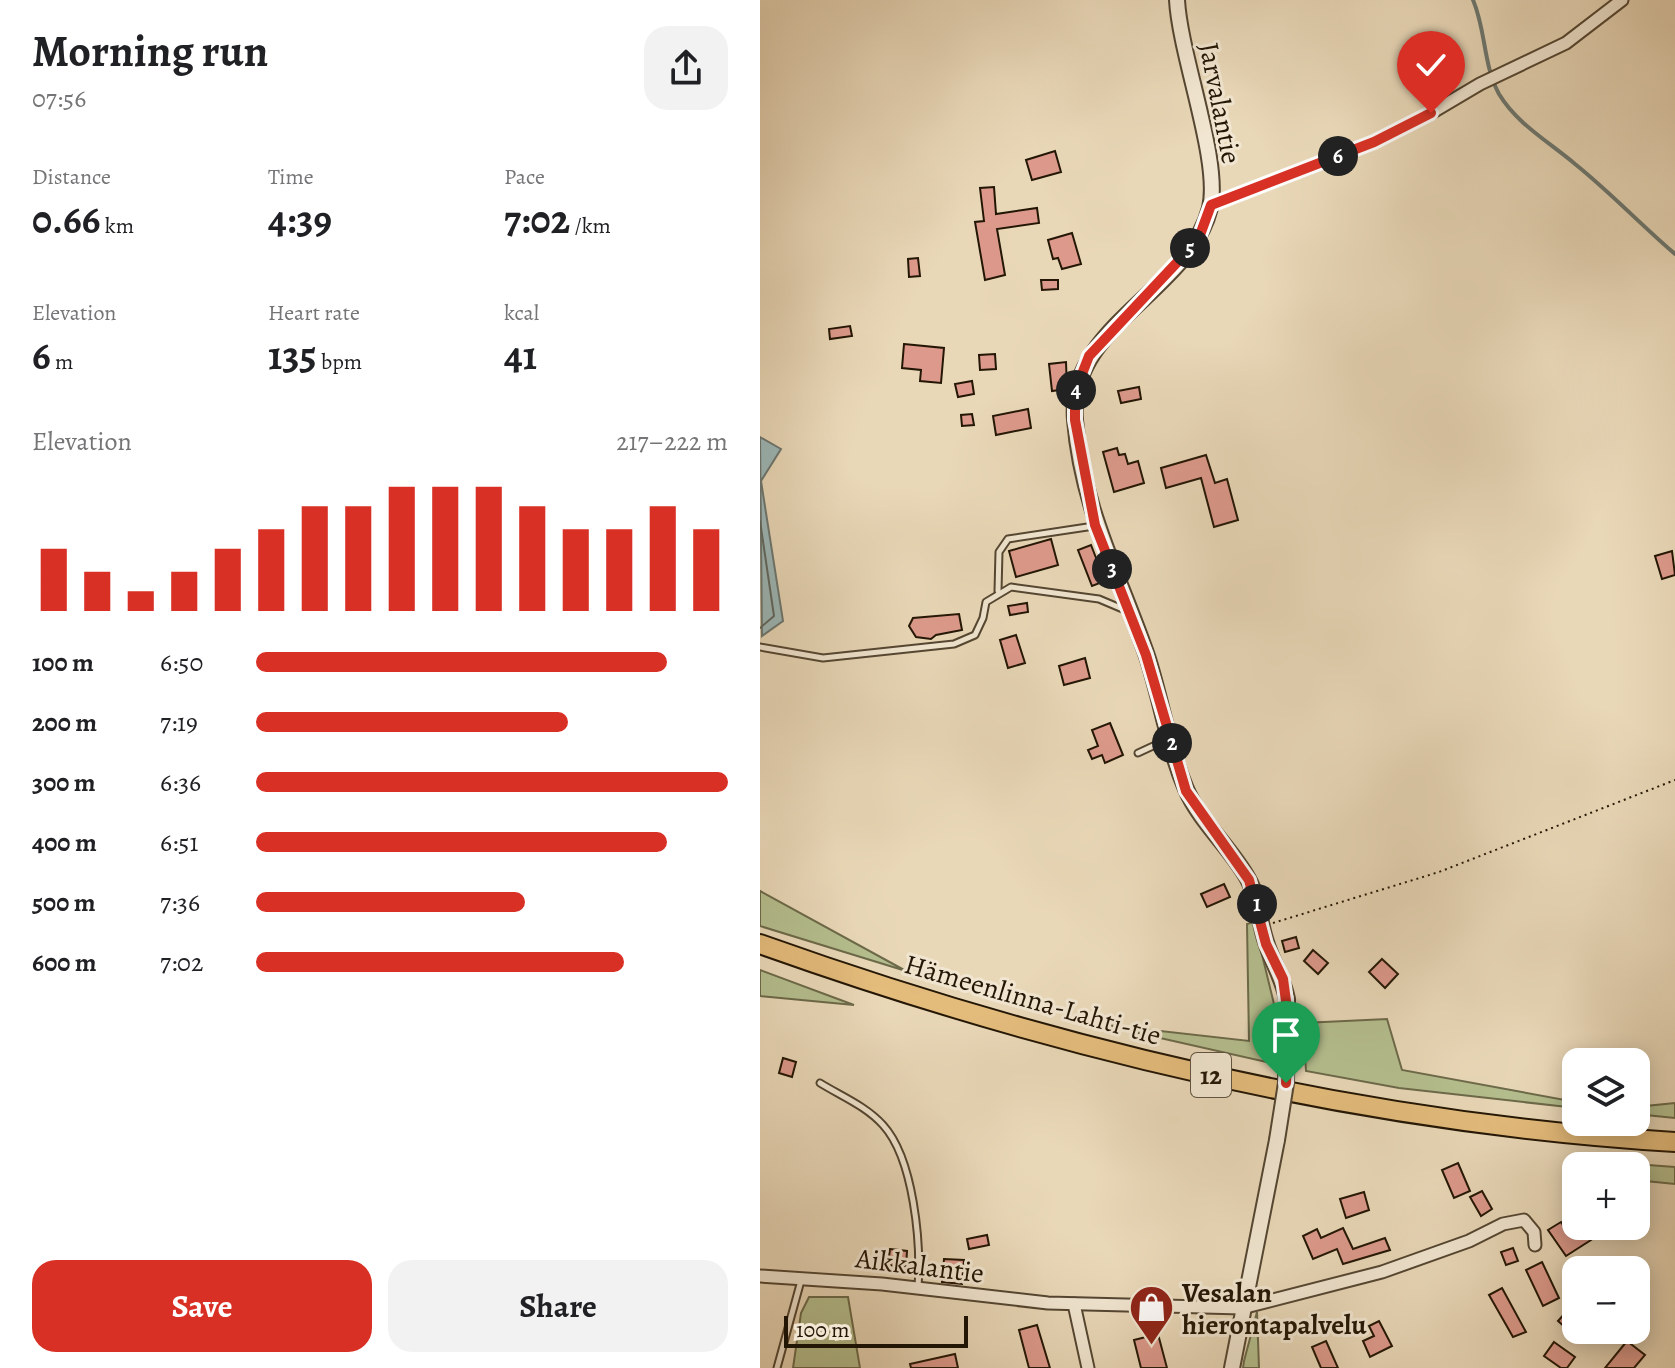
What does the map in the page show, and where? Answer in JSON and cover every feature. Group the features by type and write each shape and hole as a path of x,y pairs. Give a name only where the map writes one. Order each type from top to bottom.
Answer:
{"highway":[{"name":"Hämeenlinna-Lahti-tie","path":"760,944 999,1022 1275,1090 1573,1134 1675,1142"}],"street":[{"name":"Jarvalantie","path":"1177,0 1178,25 1209,164 1211,205 1200,235 1184,255 1089,356 1075,392 1077,434 1095,525 1129,613 1186,791 1249,880 1287,999 1286,1083 1232,1368"},
{"path":"1211,205 1374,142 1566,43 1622,0"},
{"name":"Aikkalantie","path":"760,1276 802,1276 1074,1304 1242,1308 1382,1272 1469,1241 1503,1224 1524,1220 1534,1232 1535,1245"},
{"path":"1074,1304 1088,1368"}],"lane":[{"path":"998,591 999,552 1008,539 1095,525"},
{"path":"760,647 823,658 954,644 975,635 986,602 998,591 1011,587 1099,599 1129,613"},
{"path":"1138,753 1171,738"},
{"path":"820,1083 874,1116 893,1139 914,1211 920,1260 918,1288"},
{"path":"777,1368 802,1276"}],"path":[{"path":"1262,926 1439,872 1675,780"}],"green space":[{"path":"760,891 906,971 760,926"},
{"path":"1254,922 1274,1004 1275,1064 1098,1024 1249,1041 1247,924"},
{"path":"760,970 854,1005 760,996"},
{"path":"1387,1019 1402,1070 1562,1099 1562,1106 1399,1088 1306,1071 1303,1023"},
{"path":"1675,1103 1675,1118 1650,1115 1650,1106"},
{"path":"1650,1165 1675,1167 1675,1184 1650,1181"},
{"path":"809,1297 848,1297 860,1368 793,1368 801,1313"},
{"path":"1257,1312 1259,1368 1243,1368 1244,1361"}],"water":[{"path":"760,437 781,449 761,481 783,621 762,636"}],"building":[{"path":"1055,151 1061,172 1032,180 1026,160"},
{"path":"994,187 996,214 1037,208 1039,223 997,229 1005,275 985,280 975,222 984,221 980,188"},
{"path":"1072,233 1081,264 1062,269 1058,258 1053,259 1048,240"},
{"path":"918,258 920,276 909,277 908,259"},
{"path":"1041,280 1058,280 1058,289 1042,290"},
{"path":"850,326 852,336 830,339 829,329"},
{"path":"904,344 944,348 941,383 920,381 921,370 902,368"},
{"path":"995,354 996,369 980,370 979,355"},
{"path":"1066,362 1067,389 1052,391 1049,364"},
{"path":"972,381 974,394 958,397 955,384"},
{"path":"1139,387 1141,399 1121,403 1118,391"},
{"path":"1028,409 1031,428 996,435 993,416"},
{"path":"972,414 974,425 962,426 961,415"},
{"path":"1117,448 1119,455 1125,454 1128,464 1138,461 1144,483 1114,492 1103,452"},
{"path":"1206,455 1215,483 1227,479 1238,520 1214,527 1201,478 1166,488 1161,468"},
{"path":"1051,539 1058,565 1016,577 1009,551"},
{"path":"1091,545 1105,581 1092,586 1078,550"},
{"path":"1672,551 1675,575 1662,579 1655,556"},
{"path":"1027,603 1028,612 1010,615 1008,606"},
{"path":"959,614 962,630 936,635 931,639 916,637 909,626 913,618"},
{"path":"1016,635 1025,663 1008,668 1000,640"},
{"path":"1085,658 1090,678 1064,685 1059,666"},
{"path":"1110,723 1123,755 1105,763 1102,755 1092,759 1088,750 1098,746 1092,730"},
{"path":"1224,884 1230,897 1207,907 1201,894"},
{"path":"1296,937 1299,948 1285,952 1282,941"},
{"path":"1313,950 1328,963 1318,974 1304,961"},
{"path":"1382,959 1398,974 1385,988 1369,972"},
{"path":"783,1058 796,1062 792,1077 779,1073"},
{"path":"1458,1163 1470,1191 1454,1198 1442,1170"},
{"path":"1482,1191 1492,1209 1481,1216 1470,1197"},
{"path":"1364,1192 1369,1210 1346,1218 1340,1199"},
{"path":"1561,1222 1562,1240 1591,1240 1566,1256 1548,1230"},
{"path":"1343,1228 1353,1249 1385,1238 1390,1250 1343,1264 1337,1249 1313,1259 1303,1236 1317,1229 1321,1238"},
{"path":"987,1235 989,1245 969,1249 967,1239"},
{"path":"1513,1248 1518,1261 1506,1265 1501,1252"},
{"path":"890,1249 907,1251 906,1267 888,1265"},
{"path":"944,1259 964,1260 962,1284 942,1282"},
{"path":"1542,1262 1559,1298 1543,1306 1526,1270"},
{"path":"1502,1288 1526,1332 1513,1337 1489,1295"},
{"path":"1379,1321 1392,1346 1370,1357 1363,1341 1374,1336 1369,1326"},
{"path":"1037,1325 1050,1368 1029,1368 1019,1330"},
{"path":"1158,1334 1167,1368 1141,1368 1134,1340"},
{"path":"1326,1341 1338,1368 1321,1368 1312,1347"},
{"path":"1554,1342 1575,1357 1567,1368 1561,1368 1544,1356"},
{"path":"1625,1344 1631,1344 1645,1355 1634,1368 1605,1368"},
{"path":"955,1354 958,1368 911,1368 910,1364"}],"waterway":[{"path":"1473,0 1490,71 1506,105 1675,254"}],"place":[{"name":"Vesalan hierontapalvelu","path":"1151,1347"}],"route":[{"path":"1286,1083 1289,1023 1283,979 1266,944 1249,880 1186,791 1146,655 1095,525 1079,448 1075,392 1089,356 1184,255 1200,235 1211,205 1374,142 1431,113"}]}
